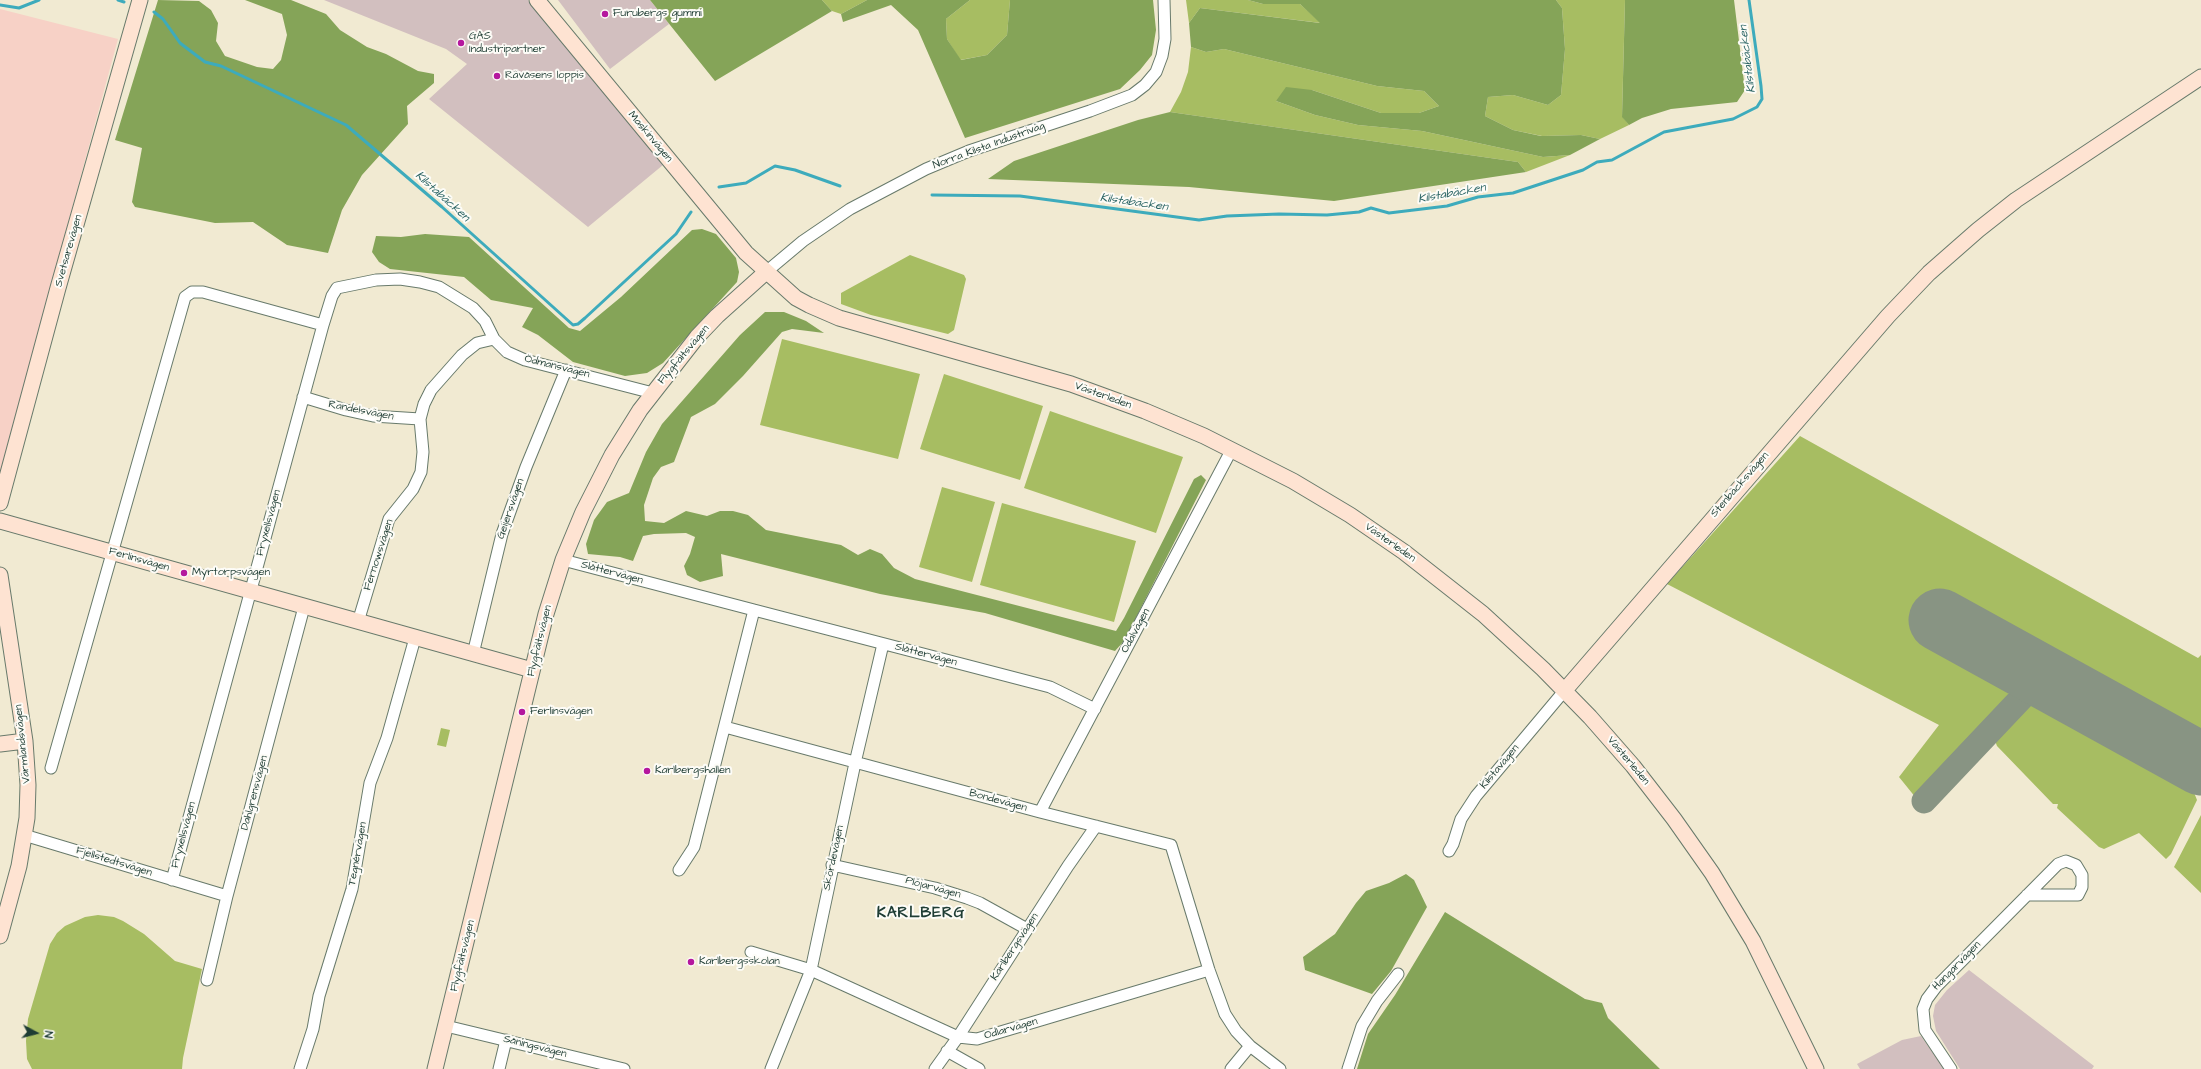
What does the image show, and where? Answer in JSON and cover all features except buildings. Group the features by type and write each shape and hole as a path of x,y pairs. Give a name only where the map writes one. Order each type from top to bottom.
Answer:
{"street":[{"name":"Svetsarevägen","path":"0,503 58,288 140,0"},
{"name":"Maskinvägen","path":"537,0 746,253 766,272"},
{"name":"Norra Kilsta Industriväg","path":"766,272 803,241 850,209 926,169 969,151 1090,111 1132,95 1145,85 1152,76 1162,56 1165,39 1164,0"},
{"name":"Stenbäcksvägen","path":"1564,690 1872,334 1919,283 1972,234 2016,200 2201,77"},
{"name":"Flygfältsvägen","path":"435,1069 552,590 563,560 583,512 612,455 653,393 697,337 717,316 766,272"},
{"name":"Västerleden","path":"766,272 796,298 823,312 1071,384 1145,411 1232,449 1322,498 1404,552 1483,614 1564,690 1633,766 1674,819 1712,873 1769,970 1816,1069"},
{"name":"Ödmansvägen","path":"323,325 332,296 337,288 376,280 400,279 433,285 456,296 473,308 485,321 494,339 508,352 525,360 653,393"},
{"path":"51,768 111,552 187,296 192,292 204,292 323,325"},
{"name":"Fryxellsvägen","path":"172,880 323,325"},
{"name":"Fernowsvägen","path":"358,622 389,519 413,489 421,472 423,452 420,419 424,404 445,372 462,355 477,343 494,339"},
{"name":"Geijersvägen","path":"473,654 502,534 526,467 566,370"},
{"name":"Randelsvägen","path":"303,398 373,416 420,419"},
{"name":"Odalvägen","path":"1040,812 1232,449"},
{"name":"Ferlinsvägen","path":"0,521 532,670"},
{"name":"Slåttervägen","path":"563,560 1050,687 1095,709"},
{"name":"Värmlandsvägen","path":"0,575 25,741 28,785 24,835 19,866 0,936"},
{"name":"Dahlgrensvägen","path":"207,980 227,896 304,607"},
{"path":"679,870 694,847 754,610"},
{"name":"Tegnérvägen","path":"300,1069 313,1029 322,989 352,889 370,783 387,738 415,638"},
{"name":"Skördevägen","path":"771,1069 811,970 854,762 883,644"},
{"name":"Kilstavägen","path":"1449,851 1453,844 1461,819 1476,796 1564,690"},
{"name":"Bondevägen","path":"725,727 1040,812 1171,845 1209,970 1225,1014 1236,1031 1250,1046 1280,1069"},
{"path":"0,744 25,741"},
{"name":"Karlbergsvägen","path":"935,1069 958,1037 1027,929 1096,826"},
{"name":"Fjellstedtsvägen","path":"24,835 227,896"},
{"name":"Hangarvägen","path":"1951,1069 1925,1030 1923,1014 1927,998 1936,987 2058,864 2066,861 2076,865 2082,875 2082,887 2078,895 2028,895"},
{"name":"Plöjarvägen","path":"832,865 935,888 967,898 980,903 1027,929"},
{"name":"Odlarvägen","path":"752,952 811,970 958,1037 977,1039 1209,970"},
{"path":"1348,1069 1362,1026 1377,1001 1398,974"},
{"name":"Såningsvägen","path":"446,1026 624,1069"},
{"path":"499,1069 506,1040"},
{"path":"1231,1069 1250,1046"},
{"path":"948,1051 979,1069"}],"shaded area":[{"path":"324,0 528,0 663,165 588,227 429,99 467,64 446,49"},
{"path":"558,0 650,0 669,24 610,69"},
{"path":"0,9 118,39 0,474"},
{"path":"1969,970 2094,1066 2092,1069 1960,1069 1936,1031 1933,1016 1935,1005 1947,990"},
{"path":"1921,1036 1944,1069 1860,1069 1857,1064 1902,1040"}],"green space":[{"path":"158,0 199,1 211,10 218,23 216,41 225,56 257,67 273,69 281,60 287,35 282,14 245,0 291,0 326,14 340,30 367,47 386,54 418,71 434,74 434,83 407,106 408,124 362,175 342,210 328,253 287,245 253,222 215,223 135,207 132,202 142,148 115,140"},
{"path":"650,0 822,0 832,11 715,81"},
{"path":"822,0 867,0 841,14 832,11"},
{"path":"867,0 970,0 946,19 947,39 961,60 987,55 1007,35 1010,0 1153,0 1156,30 1152,55 1140,70 1120,89 965,138 918,30 891,5 843,22 841,14"},
{"path":"970,0 1010,0 1007,35 987,55 960,60 947,39 946,19"},
{"path":"1186,0 1248,0 1263,4 1300,4 1321,23 1200,8 1189,23"},
{"path":"1248,0 1556,0 1562,8 1565,49 1561,95 1548,105 1513,95 1488,97 1485,116 1513,130 1541,136 1581,135 1600,139 1570,155 1543,157 1422,131 1358,125 1315,115 1276,101 1286,87 1312,90 1381,113 1419,113 1439,106 1424,91 1377,86 1224,49 1206,52 1191,47 1189,23 1200,8 1320,23 1300,4 1263,4"},
{"path":"1556,0 1625,0 1622,116 1629,125 1600,139 1581,135 1542,136 1513,130 1485,116 1488,97 1513,95 1548,105 1561,95 1565,49 1562,8"},
{"path":"1625,0 1734,0 1745,90 1737,102 1671,109 1642,118 1629,125 1622,117"},
{"path":"1191,47 1206,52 1224,49 1377,86 1424,91 1439,106 1419,113 1381,113 1312,90 1276,101 1315,115 1358,125 1422,131 1543,157 1570,155 1526,172 1518,162 1170,112 1181,92 1188,72"},
{"path":"1170,112 1518,162 1526,172 1334,201 1189,187 988,179 1014,161 1138,120"},
{"path":"702,229 716,234 736,258 739,272 737,282 663,363 647,373 625,376 573,362 538,335 522,327 533,308 491,300 464,277 390,269 379,262 372,252 376,236 401,237 425,234 469,237 569,328 580,331 621,297 692,230"},
{"path":"910,255 964,275 966,279 954,330 948,334 871,315 841,304 841,293"},
{"path":"765,312 784,312 806,321 824,333 792,329 782,332 743,376 715,404 691,417 674,462 661,467 653,478 644,505 645,521 664,523 686,511 707,516 720,511 733,511 748,515 766,530 841,545 858,555 870,549 882,554 894,568 915,579 1116,631 1194,479 1201,475 1206,480 1124,641 1115,651 985,613 880,594 721,554 723,576 700,582 687,575 684,566 690,554 695,537 686,533 654,534 643,536 633,561 620,557 588,554 586,544 594,520 607,502 629,493 646,452 662,424 740,335"},
{"path":"782,339 920,374 898,459 760,425"},
{"path":"944,374 1043,406 1020,480 920,449"},
{"path":"1050,411 1183,457 1156,533 1024,488"},
{"path":"1800,436 2198,658 2201,655 2201,739 1951,601 1930,639 2004,682 2008,687 2009,695 2006,701 1916,798 1899,777 1939,725 1667,584"},
{"path":"942,487 995,502 972,582 919,567"},
{"path":"1002,503 1136,541 1114,622 980,585"},
{"path":"2037,699 2191,785 2197,800 2171,854 2166,859 2139,833 2104,849 2099,847 2057,808 2058,804 2053,804 1997,746 1994,738 1996,735 2030,701"},
{"path":"441,728 450,730 446,747 437,745"},
{"path":"2201,815 2201,893 2174,867"},
{"path":"1406,874 1414,880 1427,907 1391,971 1372,994 1305,970 1303,957 1335,934 1366,891 1389,883"},
{"path":"1445,912 1585,999 1602,1003 1608,1018 1660,1069 1357,1069 1368,1034 1395,995"},
{"path":"98,915 114,917 123,921 144,934 175,961 202,969 182,1069 32,1069 27,1059 26,1041 28,1019 50,944 57,933 65,926 85,917"}],"waterway":[{"name":"Kilstabäcken","path":"0,5 19,8 39,0"},
{"name":"Kilstabäcken","path":"118,0 124,2"},
{"name":"Kilstabäcken","path":"932,195 1020,196 1199,220 1227,216 1279,214 1327,215 1359,212 1371,208 1389,213 1447,206 1478,197 1513,193 1583,170 1597,162 1612,160 1664,132 1733,119 1757,107 1762,99 1749,0"},
{"name":"Kilstabäcken","path":"154,12 163,19 180,43 205,62 221,66 346,125 442,207 573,325 578,324 585,318 676,234 691,212"},
{"name":"Kilstabäcken","path":"719,187 746,183 775,166 795,170 840,186"}],"taxiway":[{"path":"1924,801 2029,690 2042,685 2061,687"}],"runway":[{"path":"1940,620 2201,764"}],"place":[{"name":"Furubergs gummi","path":"605,14"},
{"name":"GAS Industripartner","path":"461,43"},
{"name":"Rävåsens loppis","path":"497,76"},
{"name":"Myrtorpsvägen","path":"184,573"},
{"name":"Ferlinsvägen","path":"522,712"},
{"name":"Karlbergshallen","path":"647,771"},
{"name":"Karlbergsskolan","path":"691,962"}],"district":[{"name":"KARLBERG","path":"921,914"}]}
